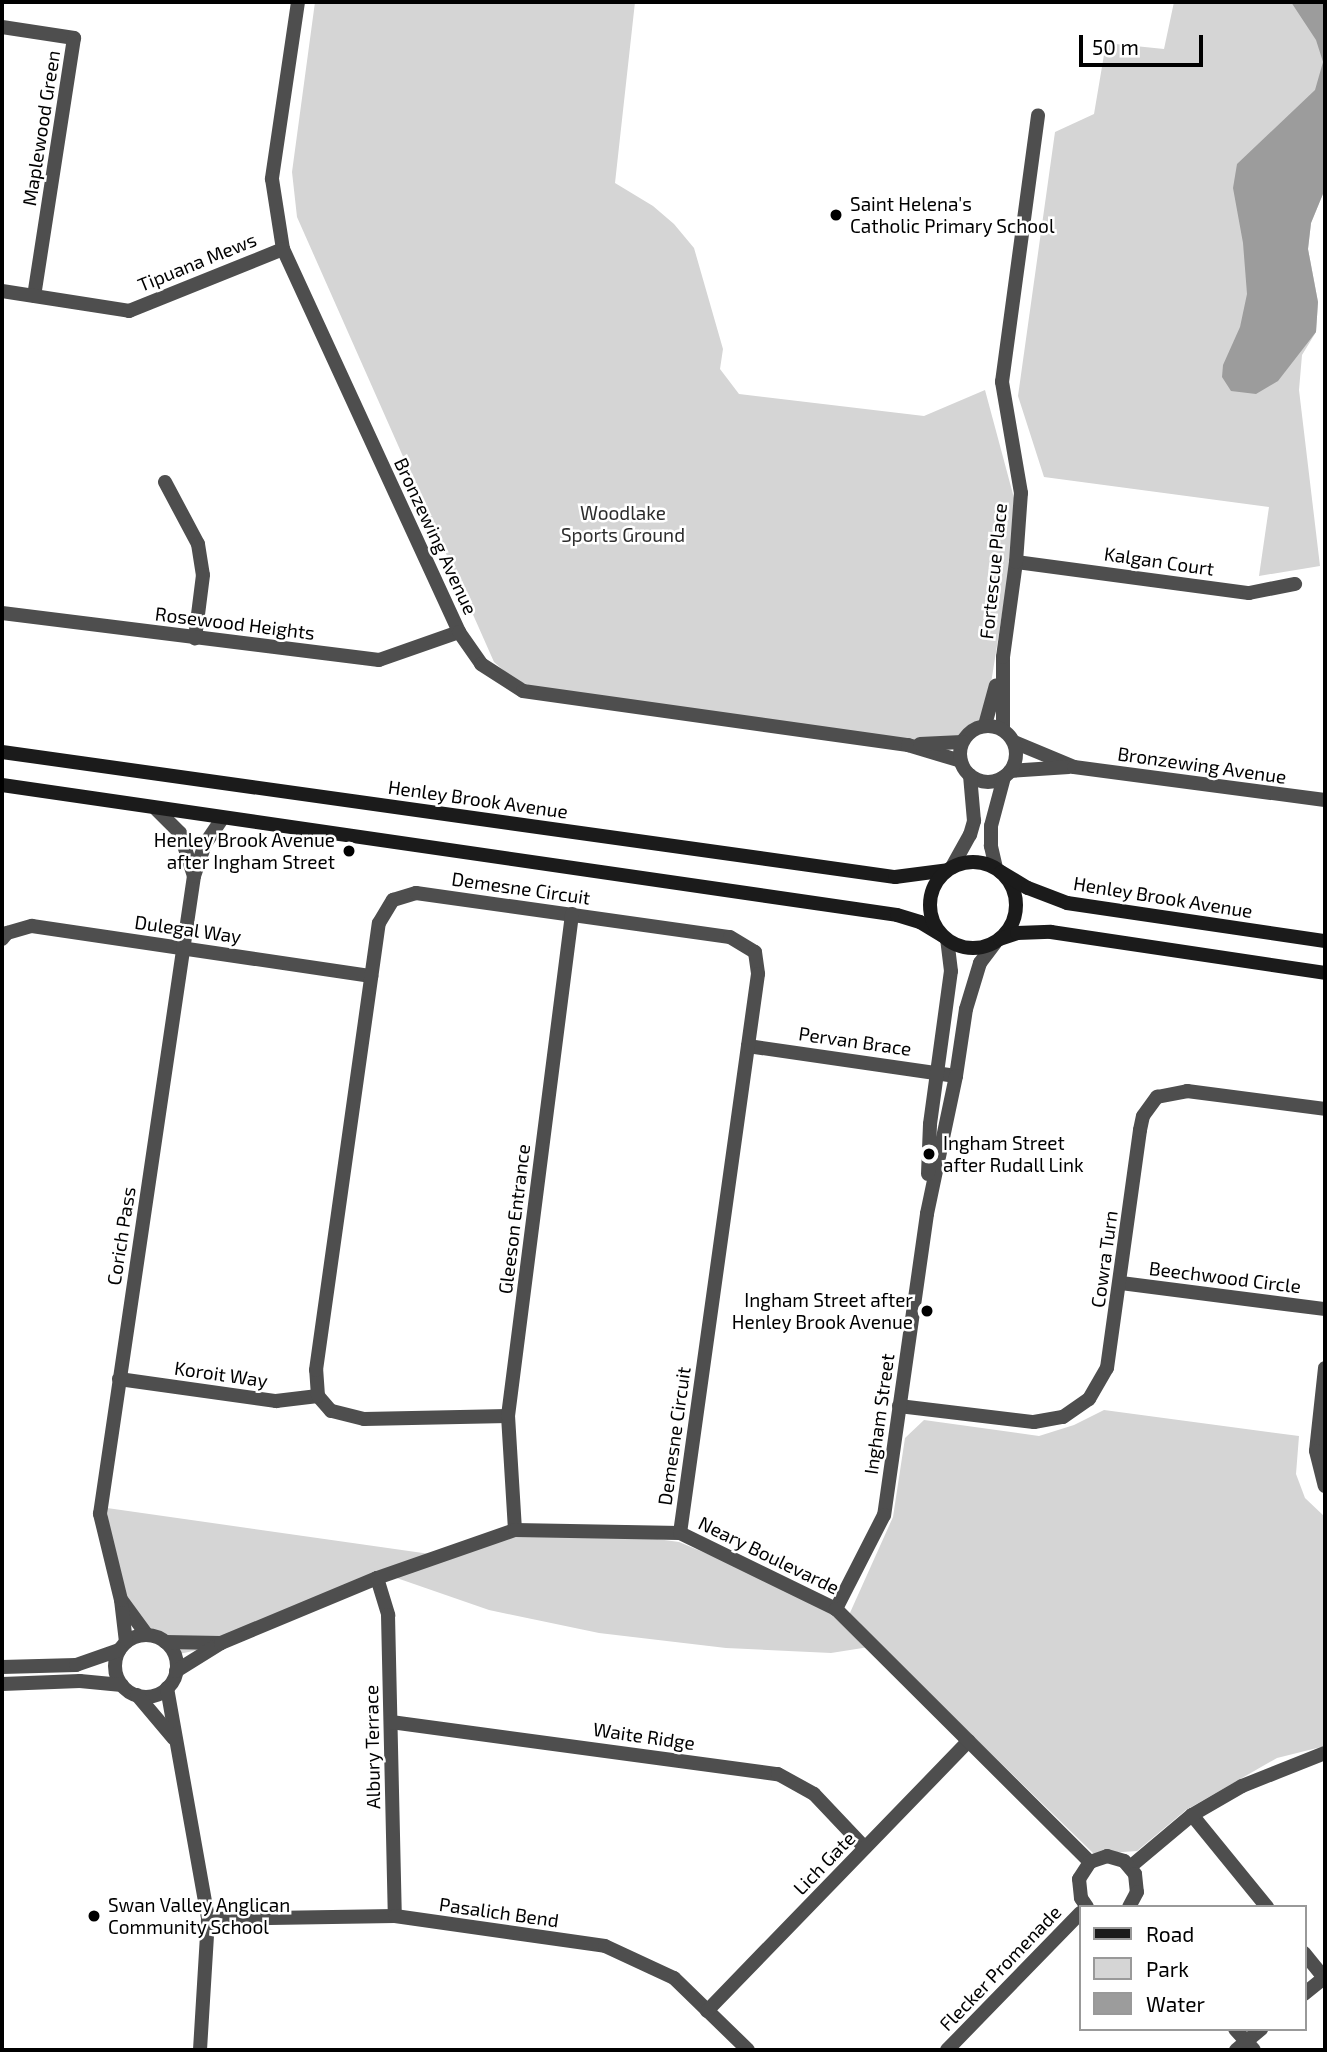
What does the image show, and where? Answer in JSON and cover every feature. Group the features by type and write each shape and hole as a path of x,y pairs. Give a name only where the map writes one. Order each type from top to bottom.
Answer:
{"main road":[{"name":"Henley Brook Avenue","path":"2,752 895,877 950,868"},
{"path":"2,785 897,915 920,922 945,938 971,949 1017,933 1051,932 1325,973"},
{"path":"945,938 933,923 931,894 937,880 950,868 976,862 999,870 1015,893 1016,906 1009,930 997,941"},
{"name":"Henley Brook Avenue","path":"999,870 1028,888 1067,903 1325,941"}],"street":[{"name":"Bronzewing Avenue","path":"298,2 272,179 283,249 460,632 481,664 523,691 908,745 961,761"},
{"name":"Maplewood Green","path":"2,27 74,38 34,296"},
{"name":"Fortescue Place","path":"985,726 1003,657 1016,562 1021,493 1002,382 1038,115"},
{"name":"Tipuana Mews","path":"2,291 129,311 283,249"},
{"path":"165,482 198,544 203,575 195,638"},
{"name":"Kalgan Court","path":"1016,562 1249,593 1295,584"},
{"name":"Rosewood Heights","path":"2,613 379,660 460,632"},
{"name":"Fortescue Place","path":"1003,657 1003,730"},
{"path":"950,868 970,835 974,821 970,775 961,761 962,742 976,728 985,726 1003,730 1014,742 1016,752 991,826 991,846 999,870"},
{"name":"Bronzewing Avenue","path":"908,745 962,742"},
{"name":"Bronzewing Avenue","path":"1014,742 1074,767"},
{"name":"Bronzewing Avenue","path":"1007,774 1074,767 1325,800"},
{"path":"970,775 987,782 1007,774"},
{"name":"Corich Pass","path":"156,808 180,834 194,876"},
{"name":"Corich Pass","path":"123,1646 121,1600 100,1514 194,876 205,844 222,819"},
{"name":"Demesne Circuit","path":"318,1396 316,1370 379,923 393,900 416,893 730,937 755,952 758,962 680,1533"},
{"name":"Gleeson Entrance","path":"515,1530 508,1416 572,914"},
{"name":"Dulegal Way","path":"2,939 7,933 32,926 371,976"},
{"name":"Ingham Street","path":"927,1214 930,1124 949,1005 951,971 945,938"},
{"name":"Ingham Street","path":"836,1609 884,1515 927,1214 956,1076 966,1009 977,971 997,941"},
{"name":"Pervan Brace","path":"748,1046 956,1076"},
{"name":"Cowra Turn","path":"899,1406 1034,1422 1063,1417 1089,1399 1107,1368 1121,1283 1140,1130 1143,1116 1157,1097 1187,1091 1325,1109"},
{"name":"Beechwood Circle","path":"1121,1283 1325,1309"},
{"path":"1325,1368 1316,1451 1325,1486"},
{"name":"Koroit Way","path":"119,1379 276,1401 318,1396"},
{"path":"318,1396 331,1410 365,1419 508,1416"},
{"name":"Neary Boulevarde","path":"176,1671 221,1643 377,1578 515,1530 680,1533 836,1609 1090,1862"},
{"name":"Albury Terrace","path":"377,1578 388,1615 395,1916"},
{"name":"Corich Pass","path":"121,1600 147,1635"},
{"path":"2,1667 76,1665 147,1635 165,1642 175,1655 176,1671 167,1688 153,1696 137,1695"},
{"name":"Neary Boulevarde","path":"165,1642 221,1643"},
{"path":"122,1685 115,1668 123,1646"},
{"path":"2,1685 80,1681 122,1685 137,1695 175,1740"},
{"path":"167,1688 208,1919 200,2050"},
{"name":"Waite Ridge","path":"391,1722 778,1774 814,1794 865,1849"},
{"name":"Lich Gate","path":"708,2011 969,1741"},
{"path":"1130,1867 1192,1815 1242,1786 1325,1753"},
{"path":"1192,1815 1265,1905"},
{"path":"1086,1905 1078,1889 1083,1870 1090,1862 1107,1856 1124,1861 1130,1867 1137,1883 1137,1892 1130,1905"},
{"name":"Flecker Promenade","path":"947,2050 1078,1915"},
{"name":"Pasalich Bend","path":"208,1919 395,1916 605,1947 674,1978 748,2050"},
{"path":"1306,1955 1325,1977 1306,1992"},
{"path":"1237,2031 1246,2047 1259,2031"}],"green space":[{"name":"Woodlake Sports Ground","path":"315,2 635,2 615,183 653,206 674,224 694,248 723,349 720,369 739,394 924,416 985,390 1014,498 1011,558 988,702 977,731 958,746 535,688 512,678 494,662 297,217 292,172"},
{"path":"1174,2 1325,2 1325,189 1311,223 1308,249 1318,302 1316,332 1302,355 1299,390 1320,566 1259,576 1269,507 1044,477 1018,396 1055,132 1094,114 1106,43 1164,49"},
{"path":"1104,1410 1299,1436 1296,1474 1305,1498 1325,1517 1325,1746 1277,1758 1186,1810 1137,1851 1094,1854 849,1615 893,1517 905,1438 924,1420 1039,1436 1074,1425"},
{"path":"107,1508 437,1555 512,1530 576,1528 679,1542 734,1565 835,1615 869,1647 831,1653 726,1648 599,1633 489,1610 388,1575 242,1640 175,1655 167,1645 152,1639 138,1640 114,1569"}],"water":[{"path":"1291,2 1325,2 1325,189 1311,223 1308,249 1318,302 1316,332 1278,381 1256,394 1231,391 1222,377 1223,365 1240,327 1247,294 1243,243 1233,188 1237,164 1315,90 1323,62 1316,40"}],"place":[{"name":"Saint Helena's Catholic Primary School","path":"836,215"},
{"name":"Henley Brook Avenue after Ingham Street","path":"349,851"},
{"name":"Ingham Street after Rudall Link","path":"929,1154"},
{"name":"Ingham Street after Henley Brook Avenue","path":"927,1311"},
{"name":"Swan Valley Anglican Community School","path":"94,1916"}]}
